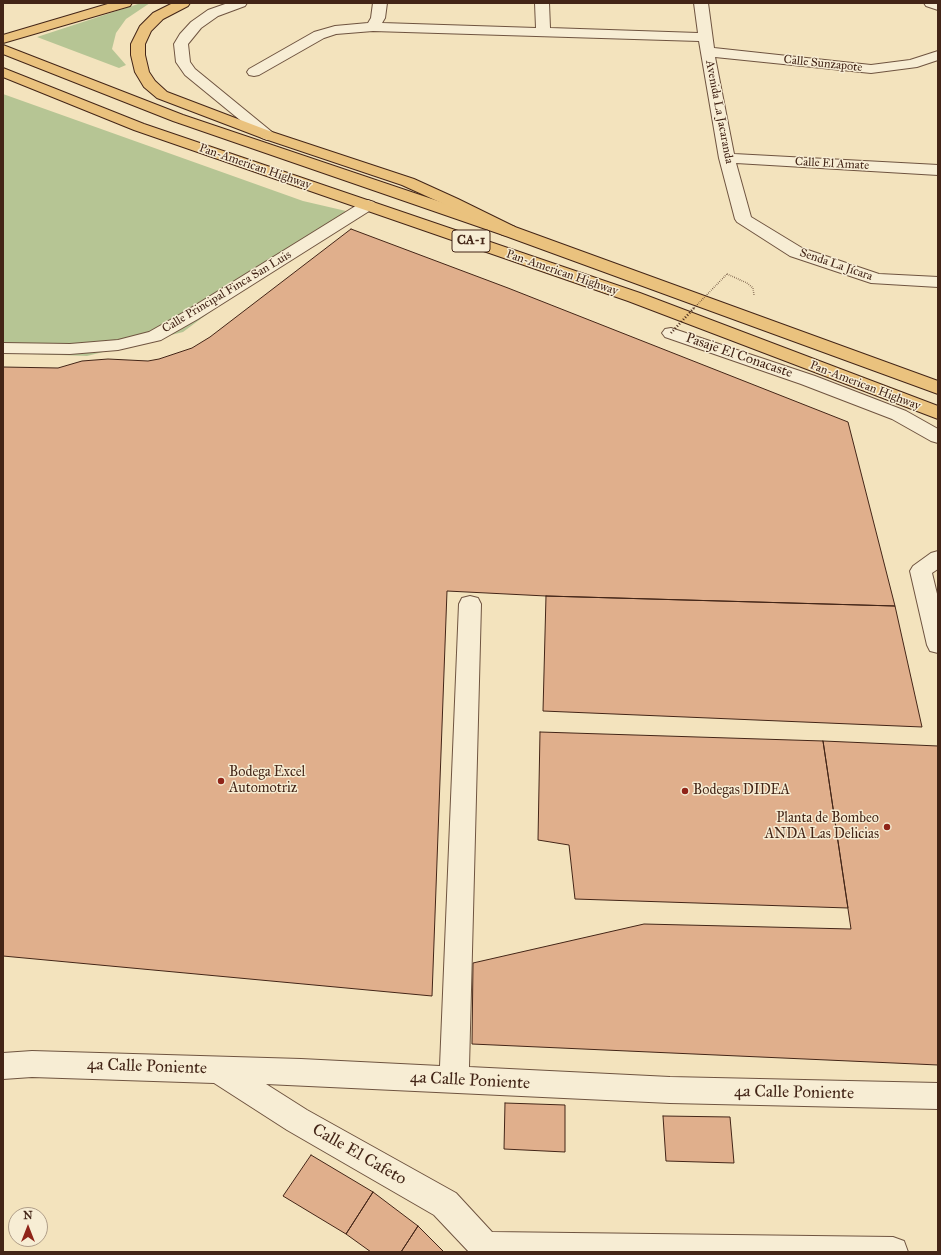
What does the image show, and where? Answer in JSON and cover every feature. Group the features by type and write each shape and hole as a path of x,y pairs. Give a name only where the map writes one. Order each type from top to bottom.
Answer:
{"main road":[{"path":"3,39 89,3"},
{"path":"3,29 125,3"},
{"path":"183,3 158,16 145,29 138,44 138,55 142,72 149,84 162,95 267,135 408,182 452,202 509,232"},
{"name":"Pan-American Highway","path":"3,49 178,118 509,232 938,388"},
{"name":"Pan-American Highway","path":"3,72 139,127 634,297 938,413"}],"street":[{"path":"240,3 213,13 196,25 185,36 181,44 181,54 183,62 190,72 267,135"},
{"path":"373,27 378,18 380,3"},
{"path":"542,3 543,32"},
{"name":"Avenida La Jacaranda","path":"702,3 707,52 727,158 743,219"},
{"path":"931,3 938,6"},
{"path":"254,72 319,35 335,30 373,27 705,37"},
{"name":"Calle Sunzapote","path":"707,52 871,69 912,64 938,54"},
{"name":"Calle El Amate","path":"727,158 938,170"},
{"name":"Calle Principal Finca San Luis","path":"3,348 70,349 118,345 155,336 192,315 368,205"},
{"name":"Senda La Jícara","path":"743,219 796,252 877,279 938,282"},
{"name":"Pasaje El Conacaste","path":"671,333 808,380 899,415 938,437"},
{"path":"938,558 930,572 938,645"},
{"path":"454,1081 470,604"},
{"name":"4a Calle Poniente","path":"3,1066 32,1064 301,1072 454,1081 670,1090 938,1096"},
{"name":"Calle El Cafeto","path":"218,1070 297,1120 445,1204 487,1249"},
{"path":"487,1249 821,1250 893,1252"}],"path":[{"path":"671,333 727,274"}],"green space":[{"path":"141,3 150,3 126,19 116,33 112,49 126,65 119,68 37,37"},
{"path":"3,94 303,201 346,211 183,332 87,356 3,353"}],"building":[{"name":"Bodega Excel Automotriz","path":"351,229 508,288 848,422 895,606 546,596 447,591 432,996 3,956 3,367 58,368 82,361 108,359 148,361 192,348 210,337"},
{"path":"546,596 895,606 922,727 543,711"},
{"name":"Bodegas DIDEA","path":"540,732 823,741 848,908 575,899 569,845 538,840"},
{"name":"Planta de Bombeo ANDA Las Delicias","path":"823,741 938,746 938,1065 472,1044 473,963 644,924 851,929"},
{"path":"505,1103 565,1105 565,1152 504,1149"},
{"path":"663,1116 730,1117 734,1163 666,1161"},
{"path":"311,1155 373,1192 346,1234 283,1196"},
{"path":"373,1192 418,1226 401,1252 371,1252 346,1234"},
{"path":"418,1226 444,1252 401,1252"}],"place":[{"name":"Bodega Excel Automotriz","path":"221,781"},
{"name":"Bodegas DIDEA","path":"685,791"},
{"name":"Planta de Bombeo ANDA Las Delicias","path":"887,827"}]}
